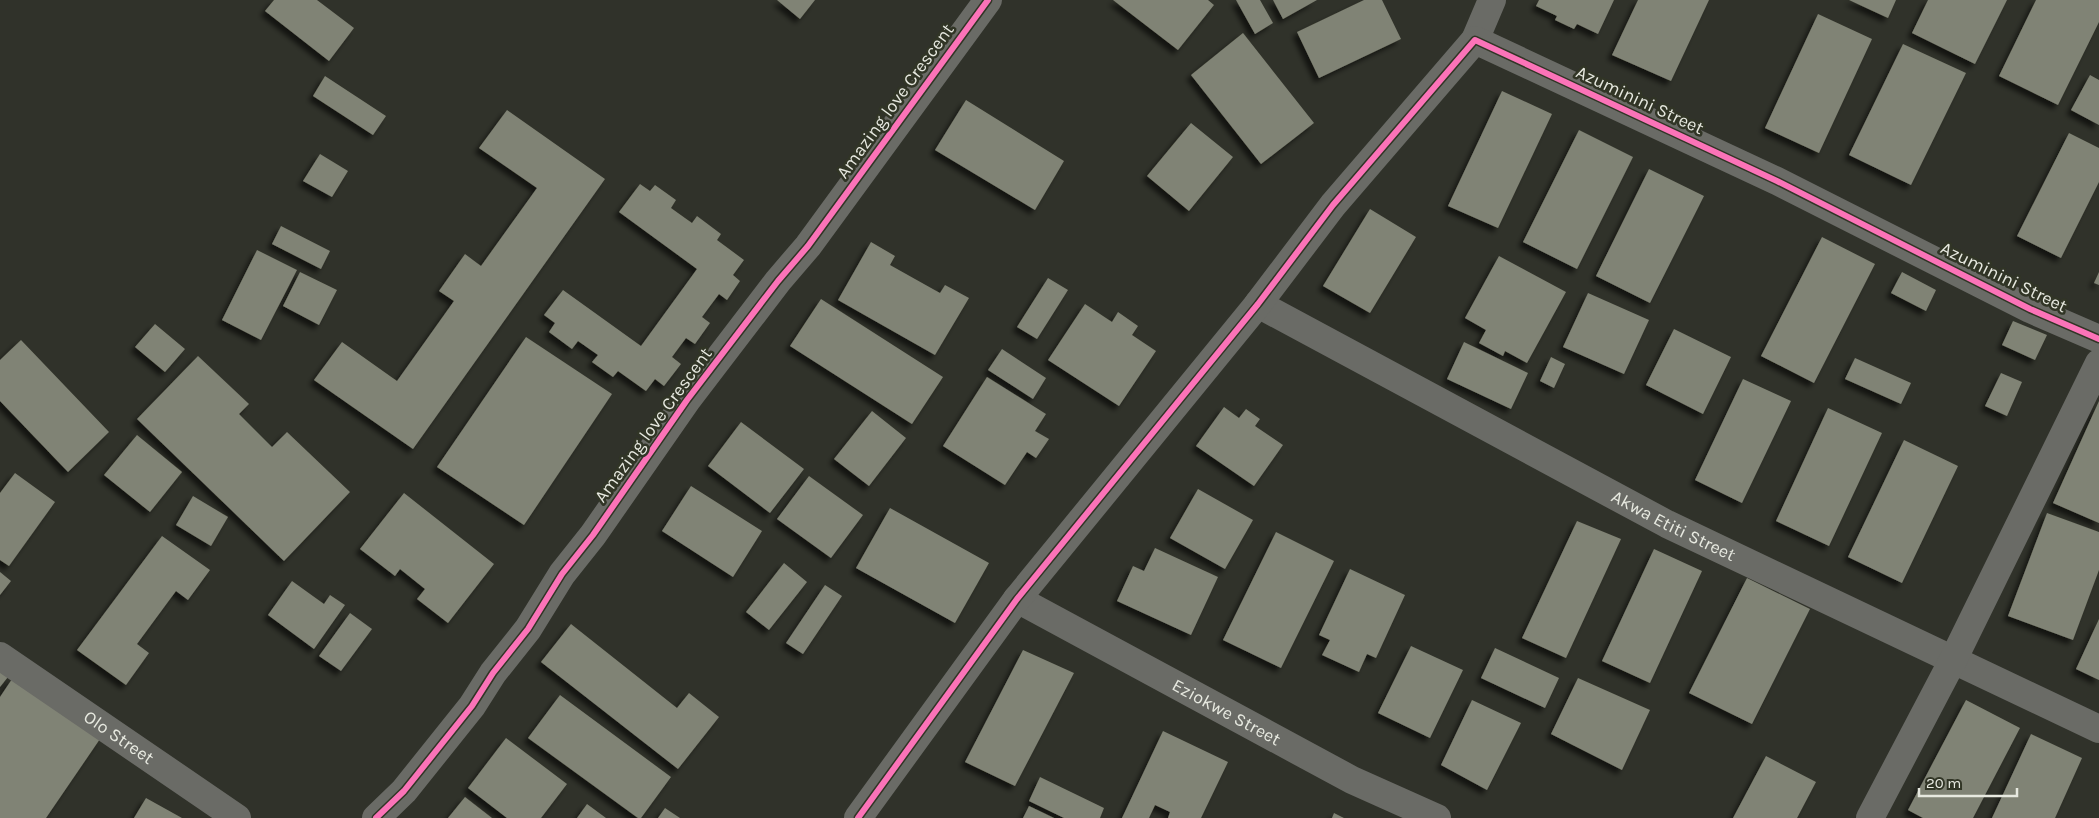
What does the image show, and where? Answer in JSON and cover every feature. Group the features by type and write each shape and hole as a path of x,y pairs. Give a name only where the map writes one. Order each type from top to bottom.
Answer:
{"street":[{"name":"Amazing love Crescent","path":"376,818 404,791 472,706 493,673 528,629 562,574 593,535 687,400 778,281 808,246 988,0"},
{"path":"858,818 1017,599 1258,304 1333,205 1475,40 1492,0"},
{"name":"Azuminini Street","path":"1475,40 1777,181 2030,308 2099,339"},
{"name":"Akwa Etiti Street","path":"1258,304 1667,524 2099,729"},
{"path":"1870,818 1953,660 2099,363"},
{"name":"Eziokwe Street","path":"1017,599 1352,780 1437,818"},
{"name":"Olo Street","path":"0,656 237,818"}],"building":[{"path":"274,0 317,0 354,28 329,61 265,11"},
{"path":"777,0 815,0 800,19"},
{"path":"1113,0 1208,0 1214,5 1178,50"},
{"path":"1236,0 1260,0 1273,23 1255,34"},
{"path":"1273,0 1317,0 1283,19"},
{"path":"1364,0 1382,0 1401,39 1319,78 1297,32"},
{"path":"1539,0 1614,0 1598,34 1577,24 1574,29 1555,20 1557,16 1536,6"},
{"path":"1638,0 1709,0 1671,81 1612,55"},
{"path":"1849,0 1896,0 1888,18"},
{"path":"1928,0 2007,0 1975,64 1912,33"},
{"path":"2036,0 2099,0 2099,22 2058,105 1999,76"},
{"path":"1818,14 1872,39 1819,153 1765,128"},
{"path":"1243,33 1314,123 1261,164 1191,75"},
{"path":"1903,44 1966,73 1911,185 1849,155"},
{"path":"2090,75 2099,80 2099,125 2071,110"},
{"path":"325,76 386,116 373,135 313,96"},
{"path":"1502,91 1552,114 1498,228 1448,206"},
{"path":"966,100 1064,161 1035,210 935,150"},
{"path":"507,110 605,179 413,449 314,380 342,342 397,381 454,301 439,291 465,254 481,266 537,188 479,148"},
{"path":"1191,123 1233,157 1189,211 1147,176"},
{"path":"1579,130 1633,157 1577,269 1523,242"},
{"path":"2069,133 2099,148 2099,182 2061,258 2017,236"},
{"path":"320,154 348,171 332,197 303,181"},
{"path":"1649,169 1704,196 1650,303 1596,276"},
{"path":"640,184 650,191 655,185 676,200 671,208 692,223 697,216 721,234 717,240 744,260 733,275 740,281 727,300 719,294 702,317 710,323 695,344 686,338 672,357 681,364 664,386 655,379 646,391 618,371 613,377 592,362 598,355 578,341 572,349 549,332 555,323 544,315 563,290 641,346 697,269 619,212"},
{"path":"1370,209 1416,237 1370,313 1323,286"},
{"path":"281,226 330,251 321,269 272,244"},
{"path":"1822,237 1875,264 1814,383 1761,356"},
{"path":"871,242 895,256 890,265 940,293 945,285 969,298 935,355 838,300"},
{"path":"257,250 297,270 261,340 222,320"},
{"path":"1499,256 1566,292 1527,363 1505,351 1503,356 1479,343 1486,330 1465,318"},
{"path":"300,272 337,290 319,325 283,306"},
{"path":"1902,272 1936,290 1926,311 1891,293"},
{"path":"2099,272 2099,285 2094,283"},
{"path":"1048,278 1068,290 1037,339 1017,327"},
{"path":"1588,293 1649,320 1624,374 1563,347"},
{"path":"821,299 943,377 912,424 790,346"},
{"path":"1085,304 1112,322 1118,312 1138,326 1132,335 1156,351 1119,406 1048,360"},
{"path":"2013,321 2047,335 2035,360 2002,345"},
{"path":"155,324 185,349 165,372 135,347"},
{"path":"1674,329 1731,357 1703,414 1646,385"},
{"path":"526,337 612,394 524,525 437,467"},
{"path":"21,340 109,432 68,472 0,401 0,360"},
{"path":"1464,342 1528,373 1511,409 1447,379"},
{"path":"1002,349 1046,378 1033,399 988,370"},
{"path":"198,356 249,404 239,414 272,447 287,432 350,492 284,561 137,419"},
{"path":"1551,357 1565,364 1554,388 1540,381"},
{"path":"1855,358 1911,383 1901,404 1845,379"},
{"path":"2001,373 2022,382 2007,416 1985,406"},
{"path":"987,377 1046,414 1035,431 1049,439 1036,458 1027,452 1005,485 943,446"},
{"path":"1743,379 1791,401 1742,503 1695,480"},
{"path":"2099,401 2099,523 2053,503"},
{"path":"1224,407 1239,418 1246,409 1260,419 1255,426 1283,445 1254,486 1196,446"},
{"path":"1828,408 1882,433 1829,546 1776,521"},
{"path":"872,411 906,438 869,486 834,459"},
{"path":"741,422 804,469 770,513 708,466"},
{"path":"137,435 182,472 150,512 104,475"},
{"path":"1904,440 1958,466 1902,583 1848,557"},
{"path":"15,473 55,502 9,566 0,560 0,493"},
{"path":"809,476 863,515 831,558 777,519"},
{"path":"691,486 762,531 733,577 662,531"},
{"path":"1198,489 1253,520 1225,569 1170,538"},
{"path":"404,493 494,564 448,623 417,599 425,589 400,569 395,576 360,549"},
{"path":"193,496 228,517 211,546 176,525"},
{"path":"890,508 989,563 955,623 856,568"},
{"path":"2047,513 2099,532 2099,570 2073,640 2008,616"},
{"path":"1577,521 1621,539 1566,658 1522,638"},
{"path":"1276,532 1334,561 1281,668 1223,640"},
{"path":"162,536 210,570 188,600 176,591 137,644 149,653 126,685 77,650"},
{"path":"1155,548 1218,577 1191,635 1117,601 1133,566 1144,571"},
{"path":"1654,549 1702,571 1650,683 1602,661"},
{"path":"784,563 807,582 769,630 746,612"},
{"path":"1350,569 1405,595 1376,658 1367,654 1359,672 1322,655 1330,640 1319,635"},
{"path":"0,572 11,581 0,595"},
{"path":"1747,578 1810,609 1752,724 1689,693"},
{"path":"292,581 324,604 330,595 345,605 314,649 268,615"},
{"path":"825,585 842,596 803,654 786,643"},
{"path":"350,613 372,629 341,671 319,656"},
{"path":"2099,619 2099,680 2076,669"},
{"path":"571,624 677,708 689,693 719,717 678,769 541,662"},
{"path":"1411,646 1463,670 1430,738 1378,713"},
{"path":"1495,648 1559,678 1545,708 1481,678"},
{"path":"1023,650 1074,673 1015,786 965,762"},
{"path":"0,671 8,677 0,687"},
{"path":"1578,678 1650,710 1622,770 1551,734"},
{"path":"12,679 100,739 46,818 0,818 0,697"},
{"path":"560,695 671,777 641,818 638,818 528,738"},
{"path":"1472,700 1521,723 1487,790 1441,765"},
{"path":"1966,700 2020,728 1973,818 1923,818 1908,810"},
{"path":"1163,731 1228,762 1201,818 1168,818 1170,812 1155,805 1149,818 1122,818"},
{"path":"2031,734 2082,758 2055,818 1992,818"},
{"path":"506,738 567,784 541,818 507,818 468,788"},
{"path":"1766,756 1816,782 1797,818 1733,818"},
{"path":"1040,777 1104,808 1100,818 1064,818 1029,801"},
{"path":"465,797 492,818 448,818"},
{"path":"146,798 182,818 134,818"},
{"path":"587,804 606,818 577,818"},
{"path":"1029,806 1054,818 1023,818"},
{"path":"665,808 680,818 658,818"},
{"path":"1334,813 1344,818 1332,818"}],"cycle path":[{"path":"376,818 404,791 472,706 493,673 528,629 562,574 593,535 687,400 778,281 808,246 988,0"},
{"path":"858,818 1017,599 1258,304 1333,205 1475,40 1777,181 2030,309 2099,339"}]}
